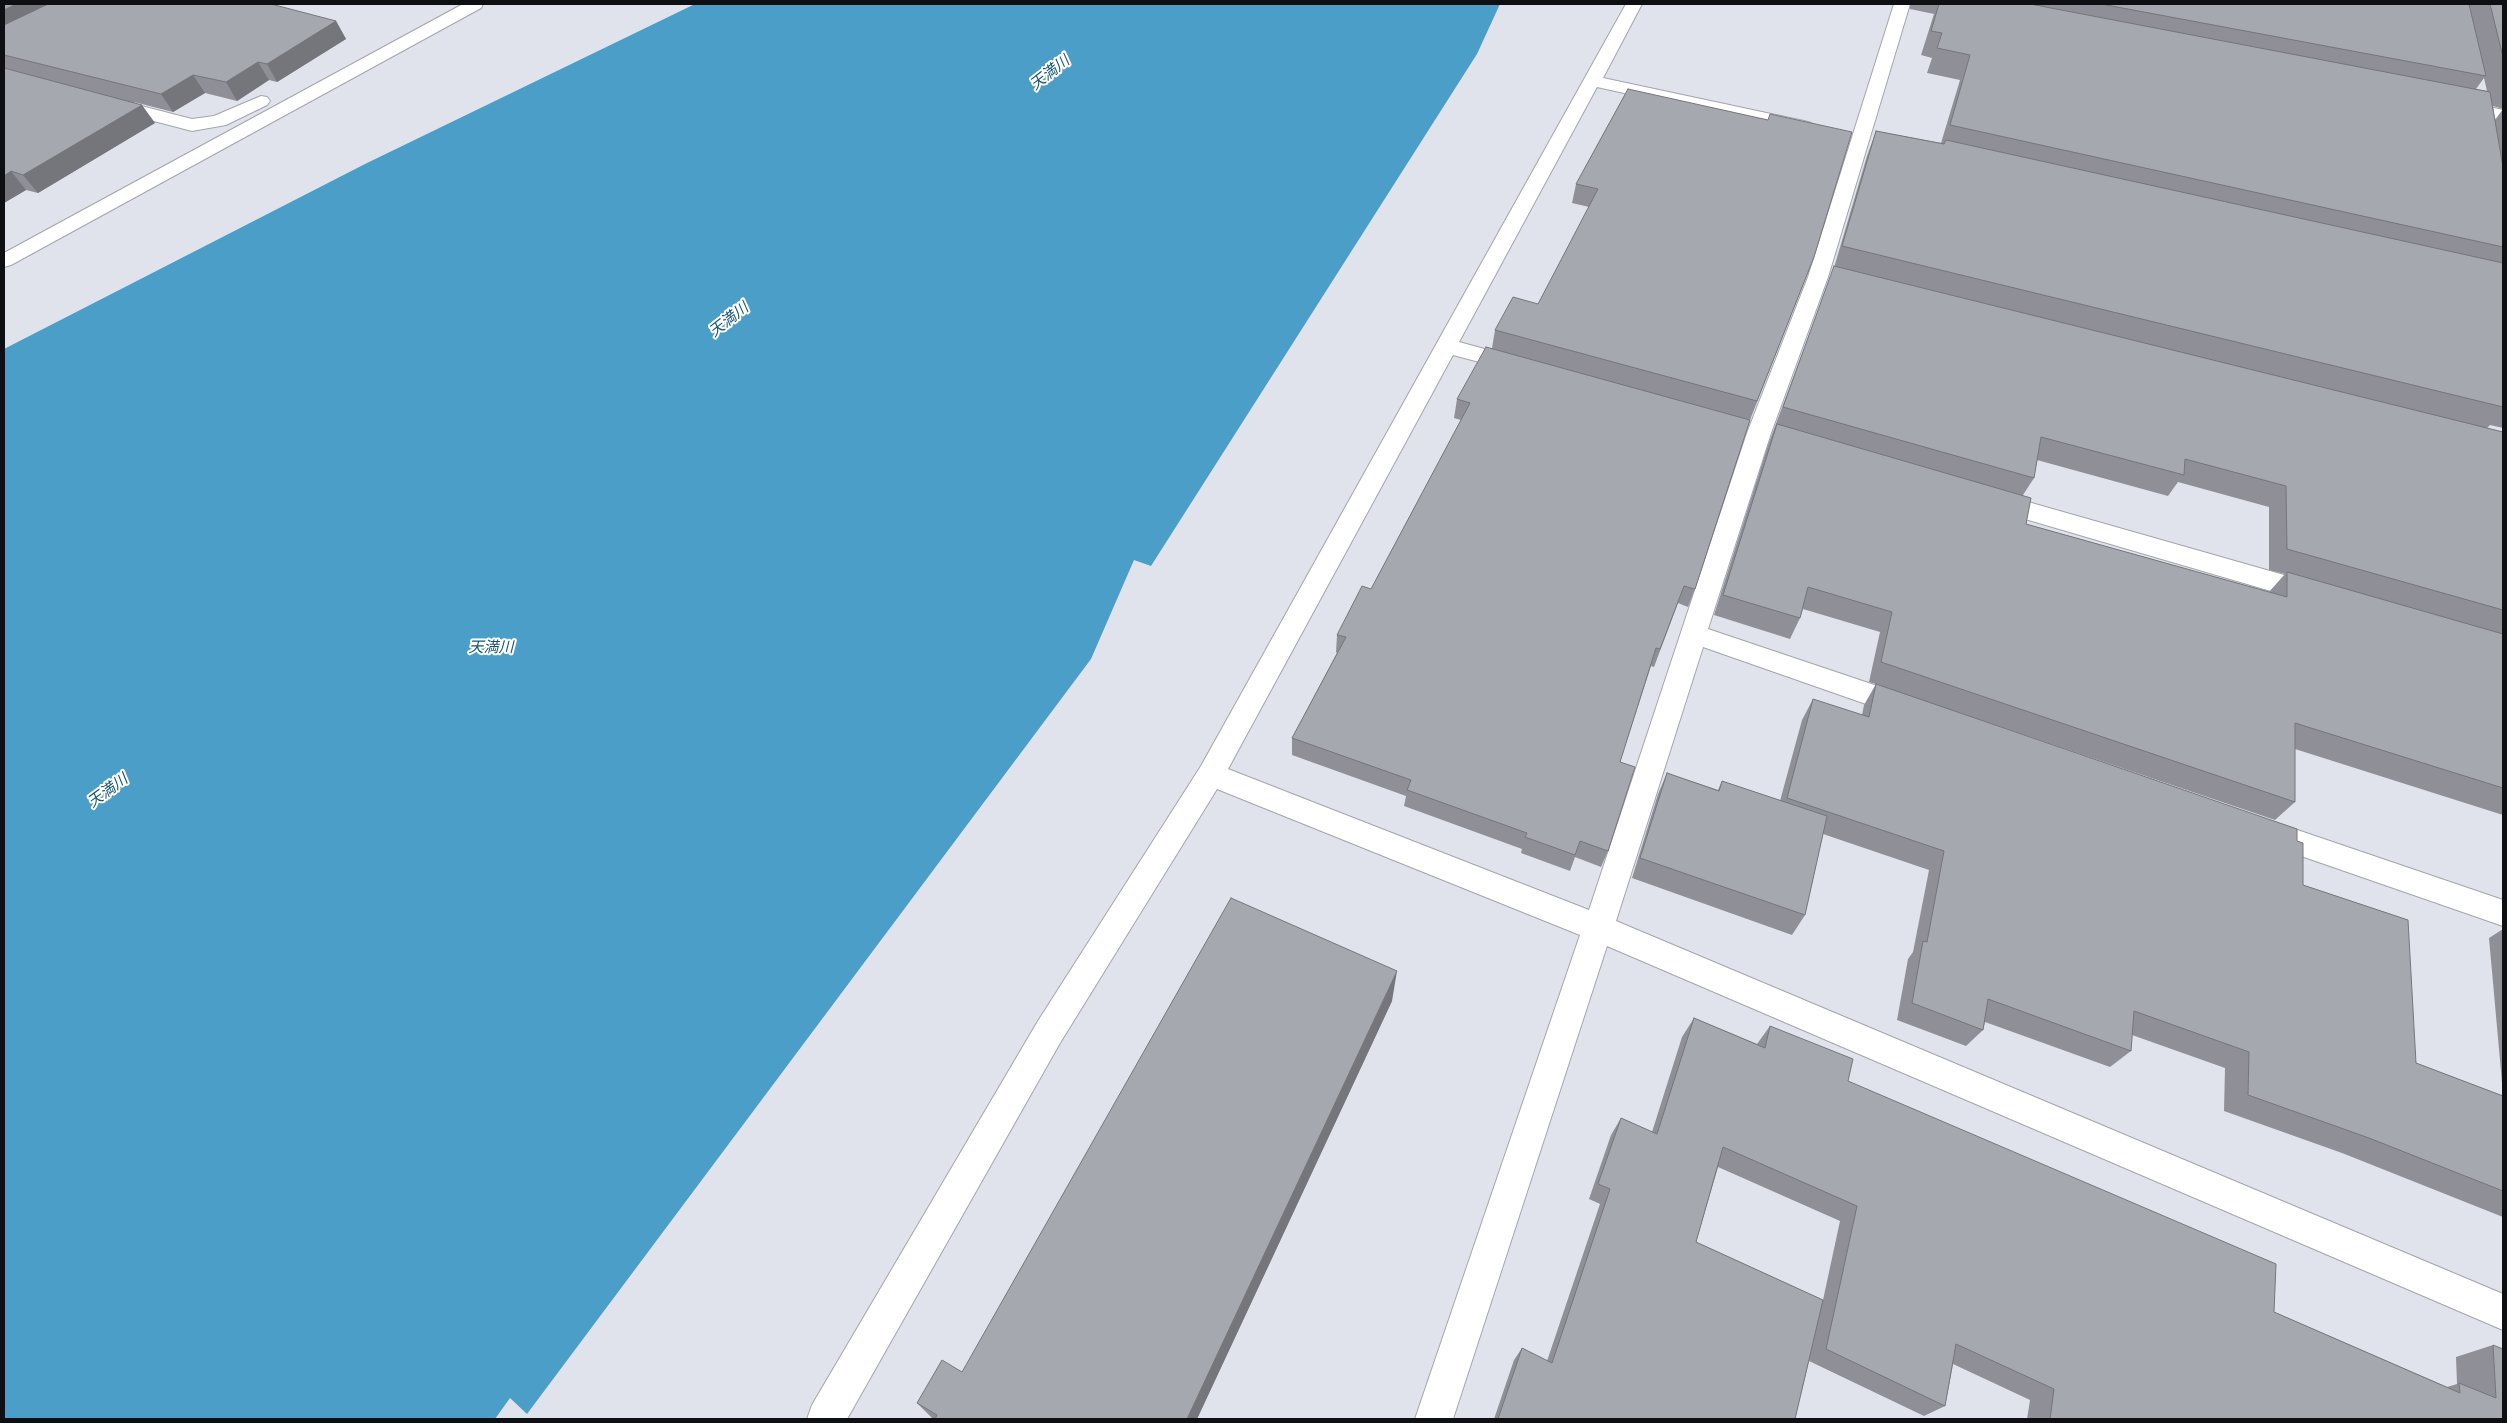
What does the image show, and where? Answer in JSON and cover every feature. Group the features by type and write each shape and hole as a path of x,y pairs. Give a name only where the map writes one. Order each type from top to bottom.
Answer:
{"street":[{"path":"4,260 475,4"},
{"path":"826,1419 1049,1032 1211,774 1634,4"},
{"path":"1434,1419 1598,928 1759,433 1827,279 1859,139 1902,4"},
{"path":"98,101 192,125 219,121 313,77 344,76"},
{"path":"1593,81 1821,130"},
{"path":"2476,91 2484,129"},
{"path":"2442,103 2503,115"},
{"path":"1447,346 1542,372"},
{"path":"1969,494 2331,599"},
{"path":"1694,634 1929,715"},
{"path":"1211,774 1598,928 2503,1312"},
{"path":"2240,822 2503,913"}],"water":[{"name":"天満川","path":"695,4 1500,4 1477,54 1151,566 1134,560 1091,659 527,1414 510,1398 495,1419 4,1419 4,349 365,164"}],"building":[{"path":"4,4 16,4 4,10"},
{"path":"48,4 271,4 336,21 267,64 258,62 226,82 193,75 161,94 4,55 4,25"},
{"path":"1939,4 2030,4 2490,92 2503,167 2503,247 1950,125 1970,55 1937,48 1942,33 1931,31"},
{"path":"2101,4 2469,4 2486,76"},
{"path":"2490,4 2503,4 2503,57"},
{"path":"4,68 142,105 23,175 11,171 4,176"},
{"path":"1628,89 1768,120 1770,114 1852,132 1814,257 1757,401 1495,330 1513,297 1538,304 1598,189 1576,184"},
{"path":"1876,131 1944,144 1946,140 2503,263 2503,407 1842,246"},
{"path":"1834,266 2503,432 2503,610 2287,549 2286,486 2185,459 2184,475 2041,437 2034,478 1783,407"},
{"path":"1486,347 1750,420 1695,589 1684,586 1660,649 1656,648 1620,762 1635,767 1608,851 1580,841 1575,855 1525,837 1527,833 1407,790 1411,780 1292,738 1346,637 1337,635 1362,586 1371,589 1470,403 1457,399"},
{"path":"1777,424 2031,498 2026,524 2287,597 2287,572 2503,634 2503,788 2295,723 2295,802 1881,662 1892,612 1808,587 1800,618 1723,595"},
{"path":"1876,684 2297,829 2297,841 2303,843 2303,885 2408,920 2416,1063 2503,1096 2503,1191 2369,1138 2248,1095 2249,1052 2134,1011 2131,1051 1988,999 1983,1030 1912,1003 1923,941 1927,942 1944,851 1787,798 1813,699 1869,717"},
{"path":"1667,773 1719,791 1722,781 1827,816 1805,915 1640,858"},
{"path":"1231,898 1397,971 1187,1419 935,1419 937,1415 917,1403 942,1360 962,1372"},
{"path":"1694,1018 1765,1048 1770,1026 1853,1059 1848,1081 2276,1264 2274,1312 2460,1393 2459,1383 2496,1398 2493,1345 2503,1349 2503,1419 2050,1419 2054,1389 1956,1344 1945,1406 1826,1349 1857,1206 1723,1147 1696,1242 1823,1300 1795,1419 1498,1419 1522,1348 1552,1363 1610,1189 1598,1184 1621,1118 1657,1134"}]}
